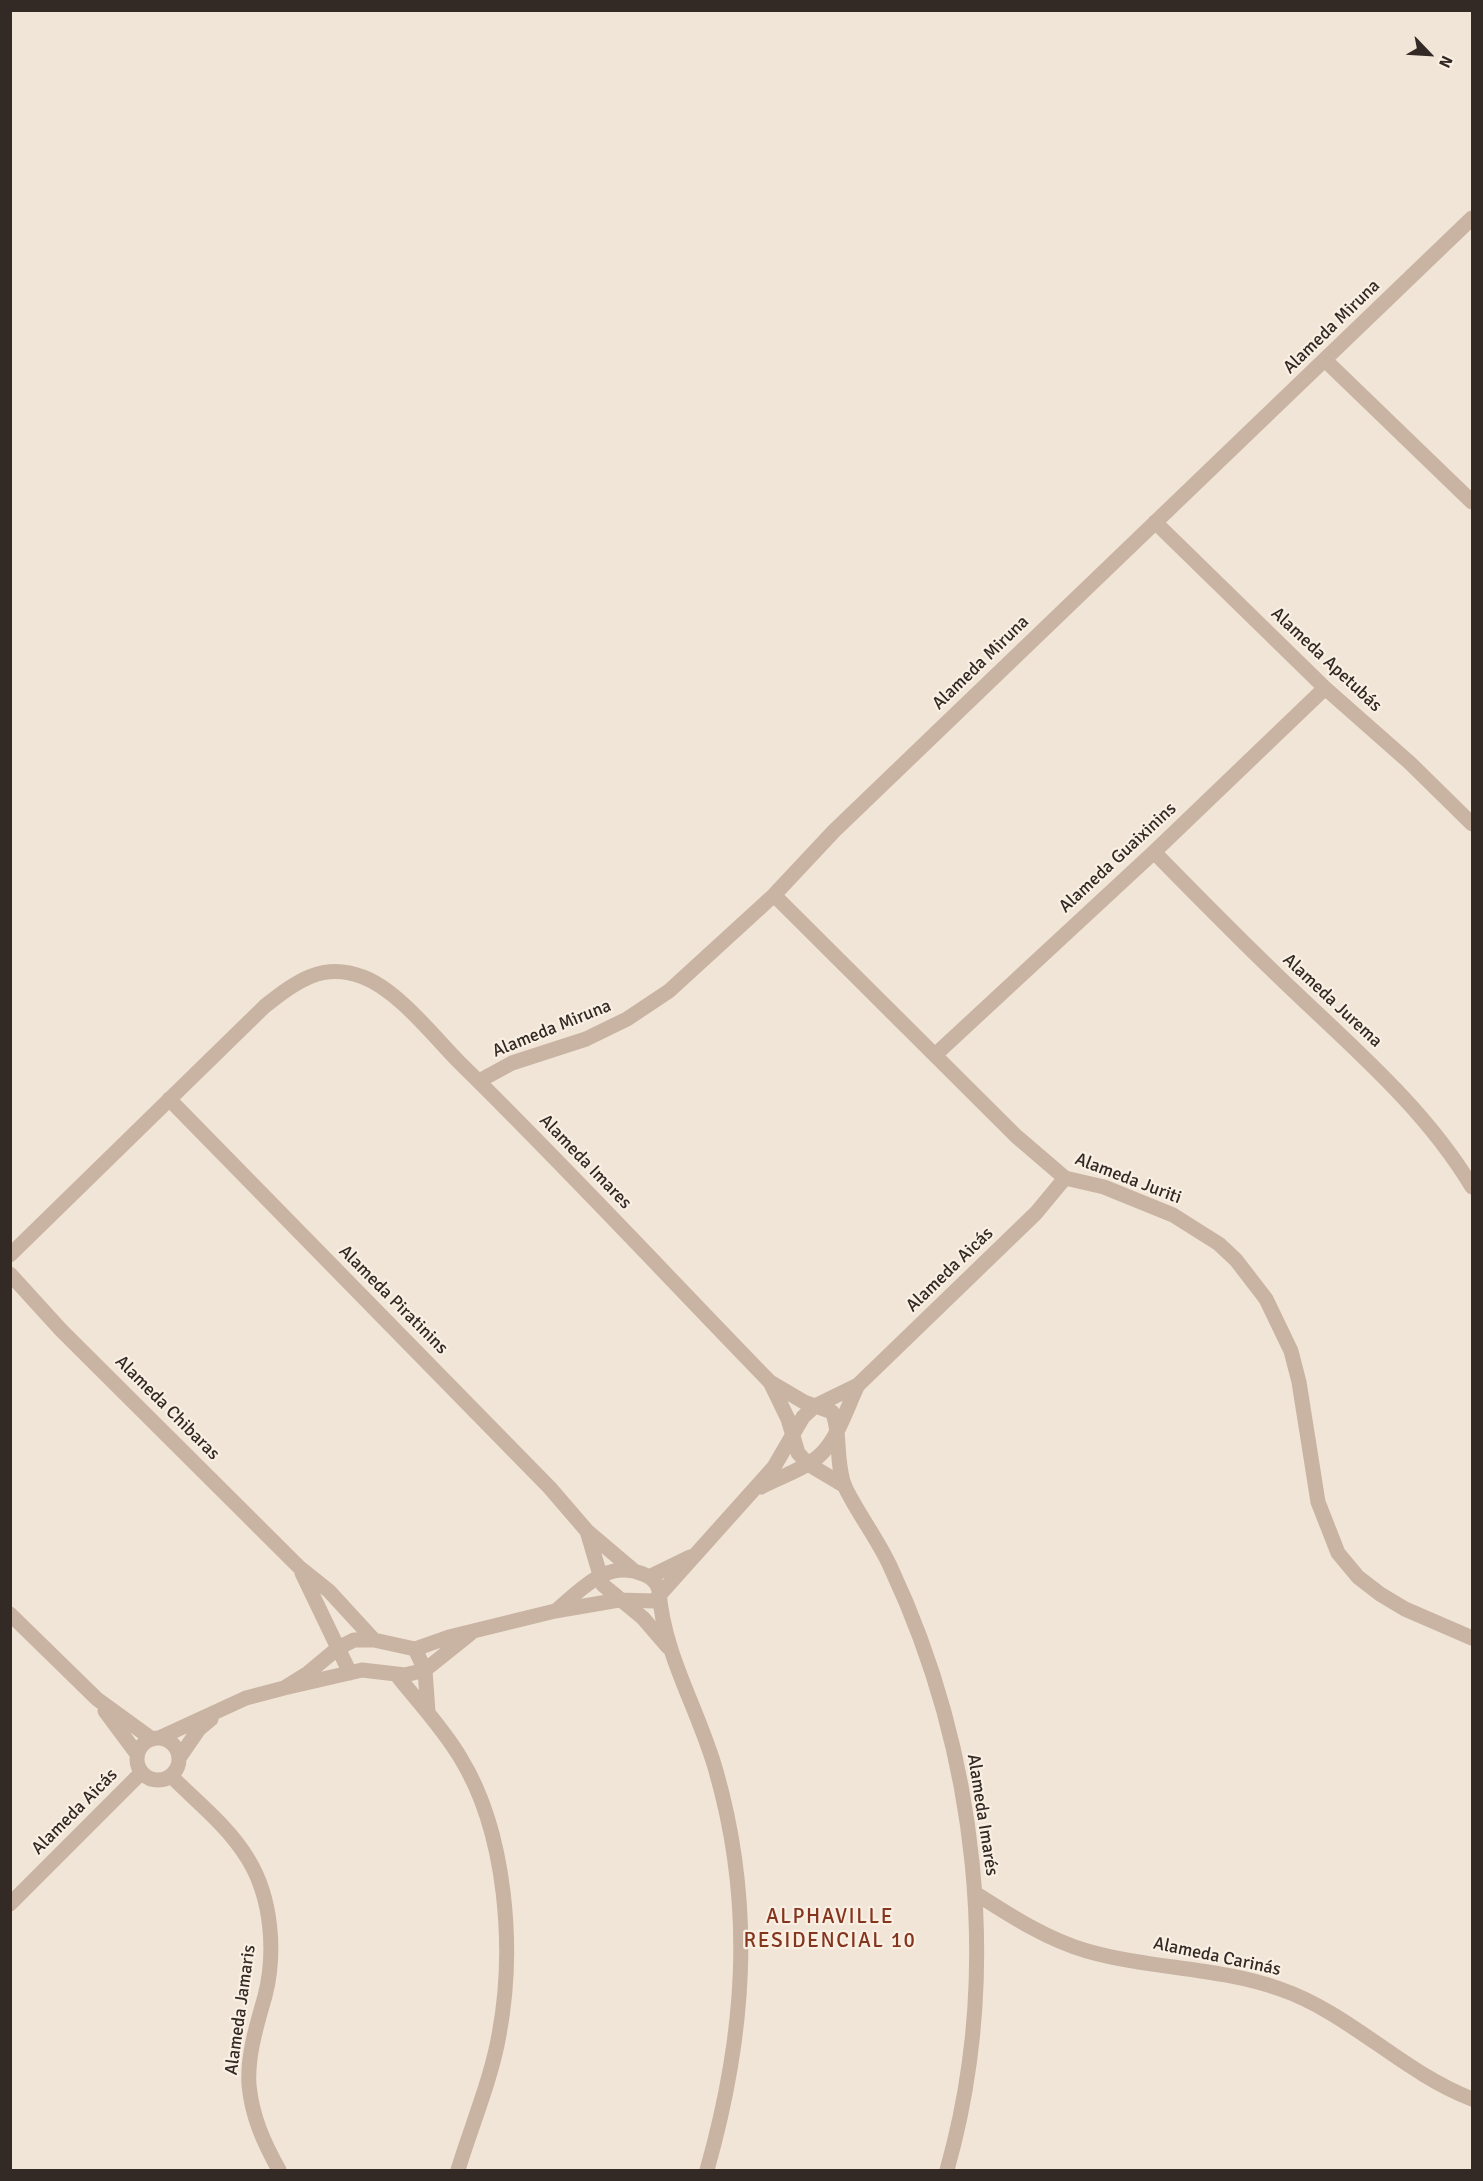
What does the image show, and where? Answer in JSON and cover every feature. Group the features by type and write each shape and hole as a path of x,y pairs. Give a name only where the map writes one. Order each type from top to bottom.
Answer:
{"street":[{"name":"Alameda Miruna","path":"479,1082 512,1064 586,1039 627,1019 669,991 774,895 834,831 1473,218"},
{"path":"1326,361 1473,502"},
{"name":"Alameda Apetubás","path":"1155,522 1325,688 1410,763 1473,824"},
{"name":"Alameda Guaixinins","path":"935,1055 1154,852 1325,688"},
{"name":"Alameda Jurema","path":"1154,852 1244,944 1378,1071 1437,1138 1473,1187"},
{"name":"Alameda Juriti","path":"774,895 1016,1136 1065,1178 1104,1187 1173,1215 1219,1244 1252,1278 1278,1319 1291,1350 1299,1382 1318,1502 1338,1553 1358,1577 1380,1594 1405,1609 1473,1638"},
{"name":"Alameda Imares","path":"169,1100 265,1006 298,981 333,971 364,977 395,998 770,1382"},
{"path":"10,1256 169,1100"},
{"name":"Alameda Piratinins","path":"169,1100 550,1488 587,1531 633,1570"},
{"name":"Alameda Aicás","path":"660,1597 774,1467 802,1417 815,1406 858,1385 1028,1221 1065,1178"},
{"name":"Alameda Chibaras","path":"10,1274 62,1330 299,1567"},
{"path":"770,1382 815,1406 832,1412 836,1431 837,1459 844,1486"},
{"path":"770,1382 793,1435 798,1453 808,1464 844,1486"},
{"name":"Alameda Aicás","path":"756,1489 808,1464 820,1455 836,1431 858,1385"},
{"name":"Alameda Imarés","path":"844,1486 889,1564 931,1668 954,1756 975,1893 977,1978 973,2040 964,2097 947,2170"},
{"path":"587,1531 598,1575 603,1585 643,1618 669,1648"},
{"name":"Alameda Aicás","path":"650,1577 698,1553"},
{"path":"299,1567 329,1591 374,1640"},
{"path":"299,1567 350,1673"},
{"path":"555,1611 598,1575 620,1569 633,1570 650,1577 658,1585 669,1648 695,1708 717,1772 737,1858 743,1945 739,2023 729,2082 706,2170"},
{"path":"284,1688 308,1673 338,1648 354,1640 374,1640 415,1649 474,1631 555,1611 619,1600 648,1602 660,1597"},
{"path":"10,1614 96,1699 137,1754 141,1773 152,1780 171,1776 178,1765 179,1758 200,1729 222,1709"},
{"path":"137,1754 143,1745 246,1698 350,1673 372,1670 396,1674 425,1670 474,1631"},
{"path":"415,1649 425,1670 428,1712"},
{"path":"396,1674 428,1712 461,1758 479,1795 497,1857 507,1910 507,1973 499,2037 458,2170"},
{"path":"96,1699 156,1739 173,1744 179,1758"},
{"name":"Alameda Aicás","path":"10,1904 141,1773"},
{"name":"Alameda Jamaris","path":"171,1776 230,1834 249,1860 261,1887 269,1923 271,1954 265,1994 255,2029 249,2083 261,2137 279,2170"},
{"name":"Alameda Carinás","path":"975,1893 1027,1926 1088,1952 1238,1978 1278,1988 1306,1999 1431,2079 1473,2099"}],"district":[{"name":"ALPHAVILLE RESIDENCIAL 10","path":"830,1929"}]}
